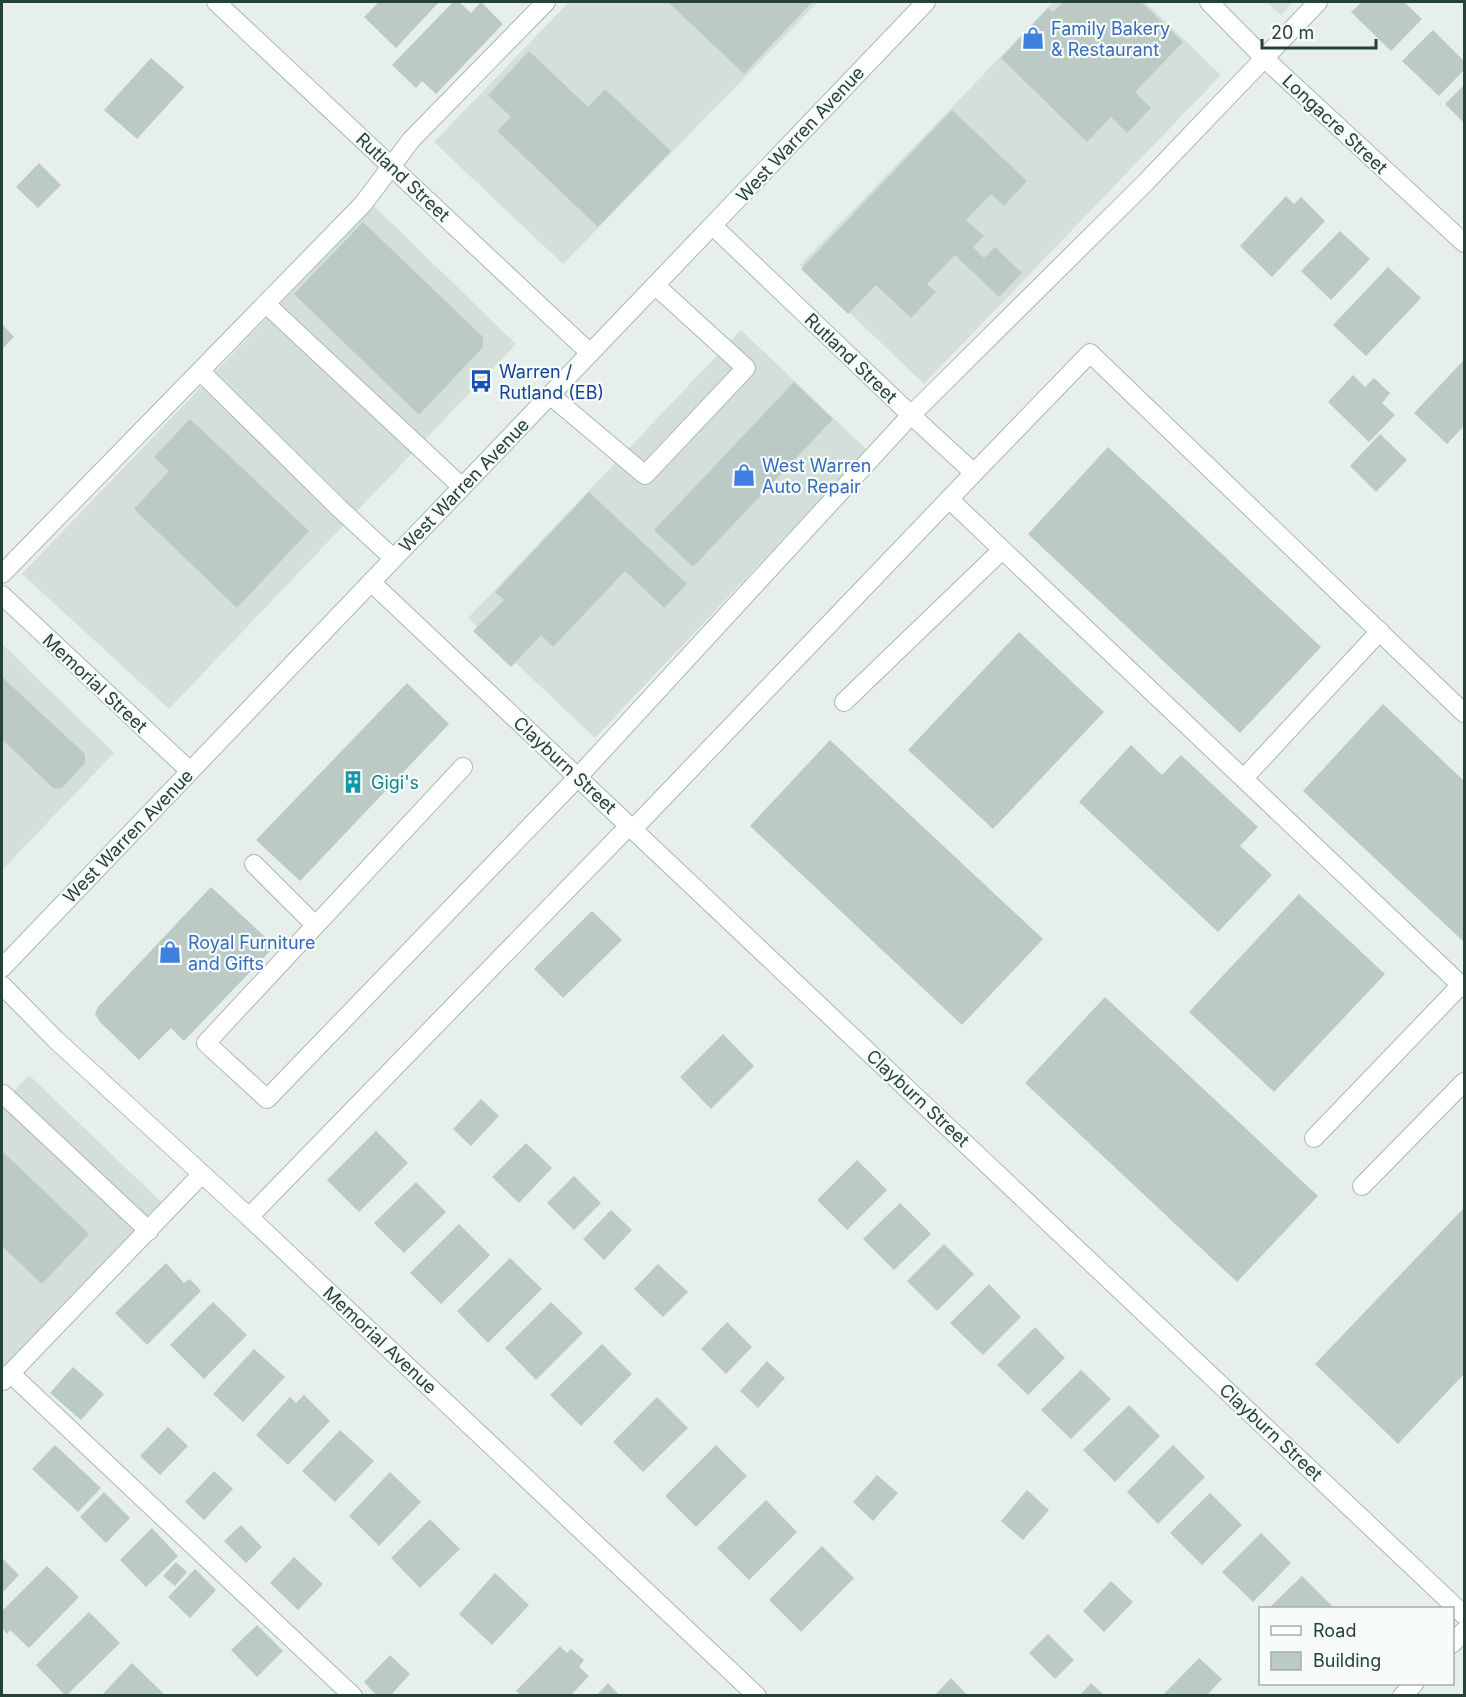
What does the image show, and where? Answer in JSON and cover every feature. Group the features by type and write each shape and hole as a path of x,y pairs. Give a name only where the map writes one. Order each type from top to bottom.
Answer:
{"street":[{"name":"Rutland Street","path":"216,2 590,353"},
{"path":"2,574 363,204 411,140 546,2"},
{"name":"West Warren Avenue","path":"2,968 926,2"},
{"name":"Longacre Street","path":"1209,2 1264,58 1464,243"},
{"path":"463,767 206,1042 267,1099 578,777 910,415 1145,183 1318,2"},
{"name":"Rutland Street","path":"713,226 910,415 974,472"},
{"path":"550,395 645,475 746,368 656,286"},
{"path":"266,304 462,487"},
{"path":"249,1217 1090,353 1464,712"},
{"path":"200,371 393,558"},
{"path":"949,499 1463,986 1314,1138"},
{"path":"844,702 1002,550"},
{"name":"Clayburn Street","path":"371,582 1464,1615"},
{"name":"Memorial Street","path":"2,595 190,771"},
{"path":"1244,778 1380,631"},
{"path":"254,864 315,925"},
{"name":"Memorial Avenue","path":"2,985 57,1040 249,1217 757,1695"},
{"path":"1362,1186 1464,1082"},
{"path":"3,1094 149,1231"},
{"path":"201,1175 6,1378 353,1695"}],"shaded area":[{"path":"569,2 818,2 563,264 434,142"},
{"path":"1053,2 1145,2 1221,75 924,384 800,265"},
{"path":"1267,2 1293,2 1281,15"},
{"path":"374,206 516,344 169,709 22,574"},
{"path":"741,330 867,450 595,738 468,618"},
{"path":"2,644 114,753 2,870"},
{"path":"29,1075 161,1202 2,1368 2,1104"}],"building":[{"path":"379,2 439,2 396,48 364,17"},
{"path":"453,2 459,2 471,13 481,2 503,24 436,94 422,81 416,88 392,65"},
{"path":"668,2 812,2 744,74"},
{"path":"1063,2 1141,2 1183,42 1135,92 1151,108 1127,133 1111,117 1087,142 1001,58 1048,8 1053,12"},
{"path":"1362,2 1404,2 1422,19 1391,51 1351,12"},
{"path":"1433,30 1464,61 1464,70 1439,96 1402,61"},
{"path":"529,51 588,107 605,89 671,151 598,227 497,131 511,117 488,95"},
{"path":"151,58 184,87 137,139 104,110"},
{"path":"1464,85 1464,123 1445,104"},
{"path":"952,110 1027,181 1004,206 991,194 966,220 984,236 973,247 984,258 995,247 1022,273 999,297 955,255 927,284 936,292 911,318 876,285 848,314 801,269"},
{"path":"39,163 61,185 38,208 16,187"},
{"path":"1286,196 1294,204 1301,197 1325,221 1272,277 1240,246"},
{"path":"363,222 483,337 483,347 419,415 294,294"},
{"path":"1340,231 1370,259 1331,300 1301,271"},
{"path":"1388,267 1421,298 1366,356 1333,325"},
{"path":"2,324 14,337 2,349"},
{"path":"1463,361 1464,426 1447,444 1414,413"},
{"path":"1353,375 1365,387 1374,378 1390,393 1382,403 1395,415 1369,442 1328,402"},
{"name":"West Warren Auto Repair","path":"794,382 833,419 693,567 654,530"},
{"path":"190,419 309,531 237,608 134,509 169,471 154,457"},
{"path":"1380,434 1407,460 1376,492 1350,466"},
{"path":"1108,447 1321,647 1240,733 1028,534"},
{"path":"589,492 687,584 664,608 625,571 553,647 541,635 511,667 473,631 504,600 495,592"},
{"path":"1019,632 1104,712 993,829 908,750"},
{"path":"2,677 85,754 85,763 62,788 53,788 2,739"},
{"name":"Gigi's","path":"407,683 449,724 300,881 256,840"},
{"path":"1383,704 1464,781 1464,942 1303,791"},
{"path":"830,740 1043,939 962,1025 750,826"},
{"path":"1131,745 1162,775 1181,755 1258,827 1240,846 1272,875 1218,932 1079,802"},
{"path":"211,887 275,946 184,1041 171,1028 139,1060 100,1022 95,1014 98,1007"},
{"path":"1299,894 1385,974 1274,1092 1189,1012"},
{"path":"592,911 622,940 563,998 534,969"},
{"path":"1105,997 1318,1196 1237,1282 1025,1083"},
{"path":"723,1034 754,1066 711,1109 680,1077"},
{"path":"481,1099 499,1116 471,1146 453,1129"},
{"path":"376,1131 408,1163 359,1212 327,1180"},
{"path":"526,1143 552,1168 519,1203 492,1177"},
{"path":"2,1151 89,1234 42,1284 2,1246"},
{"path":"857,1160 887,1190 847,1230 817,1200"},
{"path":"574,1176 601,1203 574,1230 547,1203"},
{"path":"416,1182 446,1212 404,1253 374,1223"},
{"path":"900,1203 931,1234 894,1270 863,1239"},
{"path":"1464,1208 1464,1374 1398,1444 1315,1364"},
{"path":"611,1210 632,1230 604,1260 583,1239"},
{"path":"459,1224 490,1255 441,1304 410,1273"},
{"path":"944,1244 974,1274 937,1311 907,1281"},
{"path":"510,1258 542,1289 488,1343 457,1311"},
{"path":"166,1263 184,1283 190,1279 201,1291 147,1345 115,1313"},
{"path":"658,1264 688,1292 663,1317 634,1289"},
{"path":"989,1284 1021,1317 983,1355 950,1323"},
{"path":"213,1302 247,1335 204,1379 170,1345"},
{"path":"551,1302 583,1333 536,1380 505,1348"},
{"path":"727,1322 752,1347 726,1374 701,1349"},
{"path":"1035,1327 1065,1358 1028,1395 997,1365"},
{"path":"602,1344 632,1374 581,1426 550,1395"},
{"path":"254,1349 285,1377 243,1422 213,1394"},
{"path":"767,1361 785,1378 758,1408 740,1391"},
{"path":"73,1367 104,1394 81,1420 50,1393"},
{"path":"1081,1370 1111,1399 1071,1439 1041,1410"},
{"path":"304,1395 330,1421 288,1465 256,1435 290,1397 296,1403"},
{"path":"657,1397 688,1428 643,1472 613,1442"},
{"path":"1129,1405 1160,1436 1115,1482 1083,1450"},
{"path":"168,1427 188,1446 160,1475 140,1456"},
{"path":"340,1430 374,1461 335,1502 302,1471"},
{"path":"55,1445 101,1488 78,1512 32,1469"},
{"path":"716,1445 747,1476 696,1527 665,1496"},
{"path":"1173,1445 1205,1477 1158,1524 1127,1492"},
{"path":"214,1471 233,1489 204,1520 185,1502"},
{"path":"390,1472 421,1502 379,1546 349,1516"},
{"path":"877,1475 898,1493 873,1521 853,1502"},
{"path":"1027,1490 1049,1510 1023,1540 1001,1521"},
{"path":"104,1492 130,1518 106,1543 80,1517"},
{"path":"1210,1493 1242,1525 1202,1565 1170,1533"},
{"path":"766,1500 797,1532 749,1580 717,1548"},
{"path":"430,1519 460,1549 420,1588 391,1558"},
{"path":"241,1525 262,1547 246,1563 224,1541"},
{"path":"152,1528 178,1556 146,1587 120,1560"},
{"path":"1261,1533 1291,1563 1253,1602 1222,1572"},
{"path":"822,1546 854,1578 801,1632 769,1600"},
{"path":"294,1557 323,1584 298,1610 270,1583"},
{"path":"2,1558 19,1575 2,1593"},
{"path":"176,1562 187,1572 175,1586 163,1576"},
{"path":"47,1566 79,1597 29,1648 10,1630 7,1634 2,1628 2,1611"},
{"path":"195,1569 216,1590 190,1618 168,1597"},
{"path":"495,1573 529,1605 492,1645 459,1614"},
{"path":"1302,1576 1333,1607 1270,1607"},
{"path":"1111,1581 1133,1602 1104,1632 1083,1611"},
{"path":"89,1612 120,1643 66,1696 36,1665"},
{"path":"257,1625 283,1651 257,1677 231,1650"},
{"path":"1048,1634 1074,1660 1055,1679 1029,1653"},
{"path":"560,1646 567,1653 571,1649 584,1660 579,1667 589,1676 570,1696 521,1696 516,1691"},
{"path":"390,1655 410,1674 390,1696 377,1696 364,1682"},
{"path":"1199,1658 1222,1679 1206,1696 1162,1696"},
{"path":"132,1663 164,1694 162,1696 101,1696"},
{"path":"951,1678 968,1696 934,1696"},
{"path":"608,1683 620,1696 596,1696"},
{"path":"1091,1683 1105,1696 1079,1696"}],"place":[{"name":"Family Bakery & Restaurant","path":"1033,38"},
{"name":"Warren / Rutland (EB)","path":"481,381"},
{"name":"West Warren Auto Repair","path":"744,475"},
{"name":"Gigi's","path":"353,782"},
{"name":"Royal Furniture and Gifts","path":"170,952"}]}
